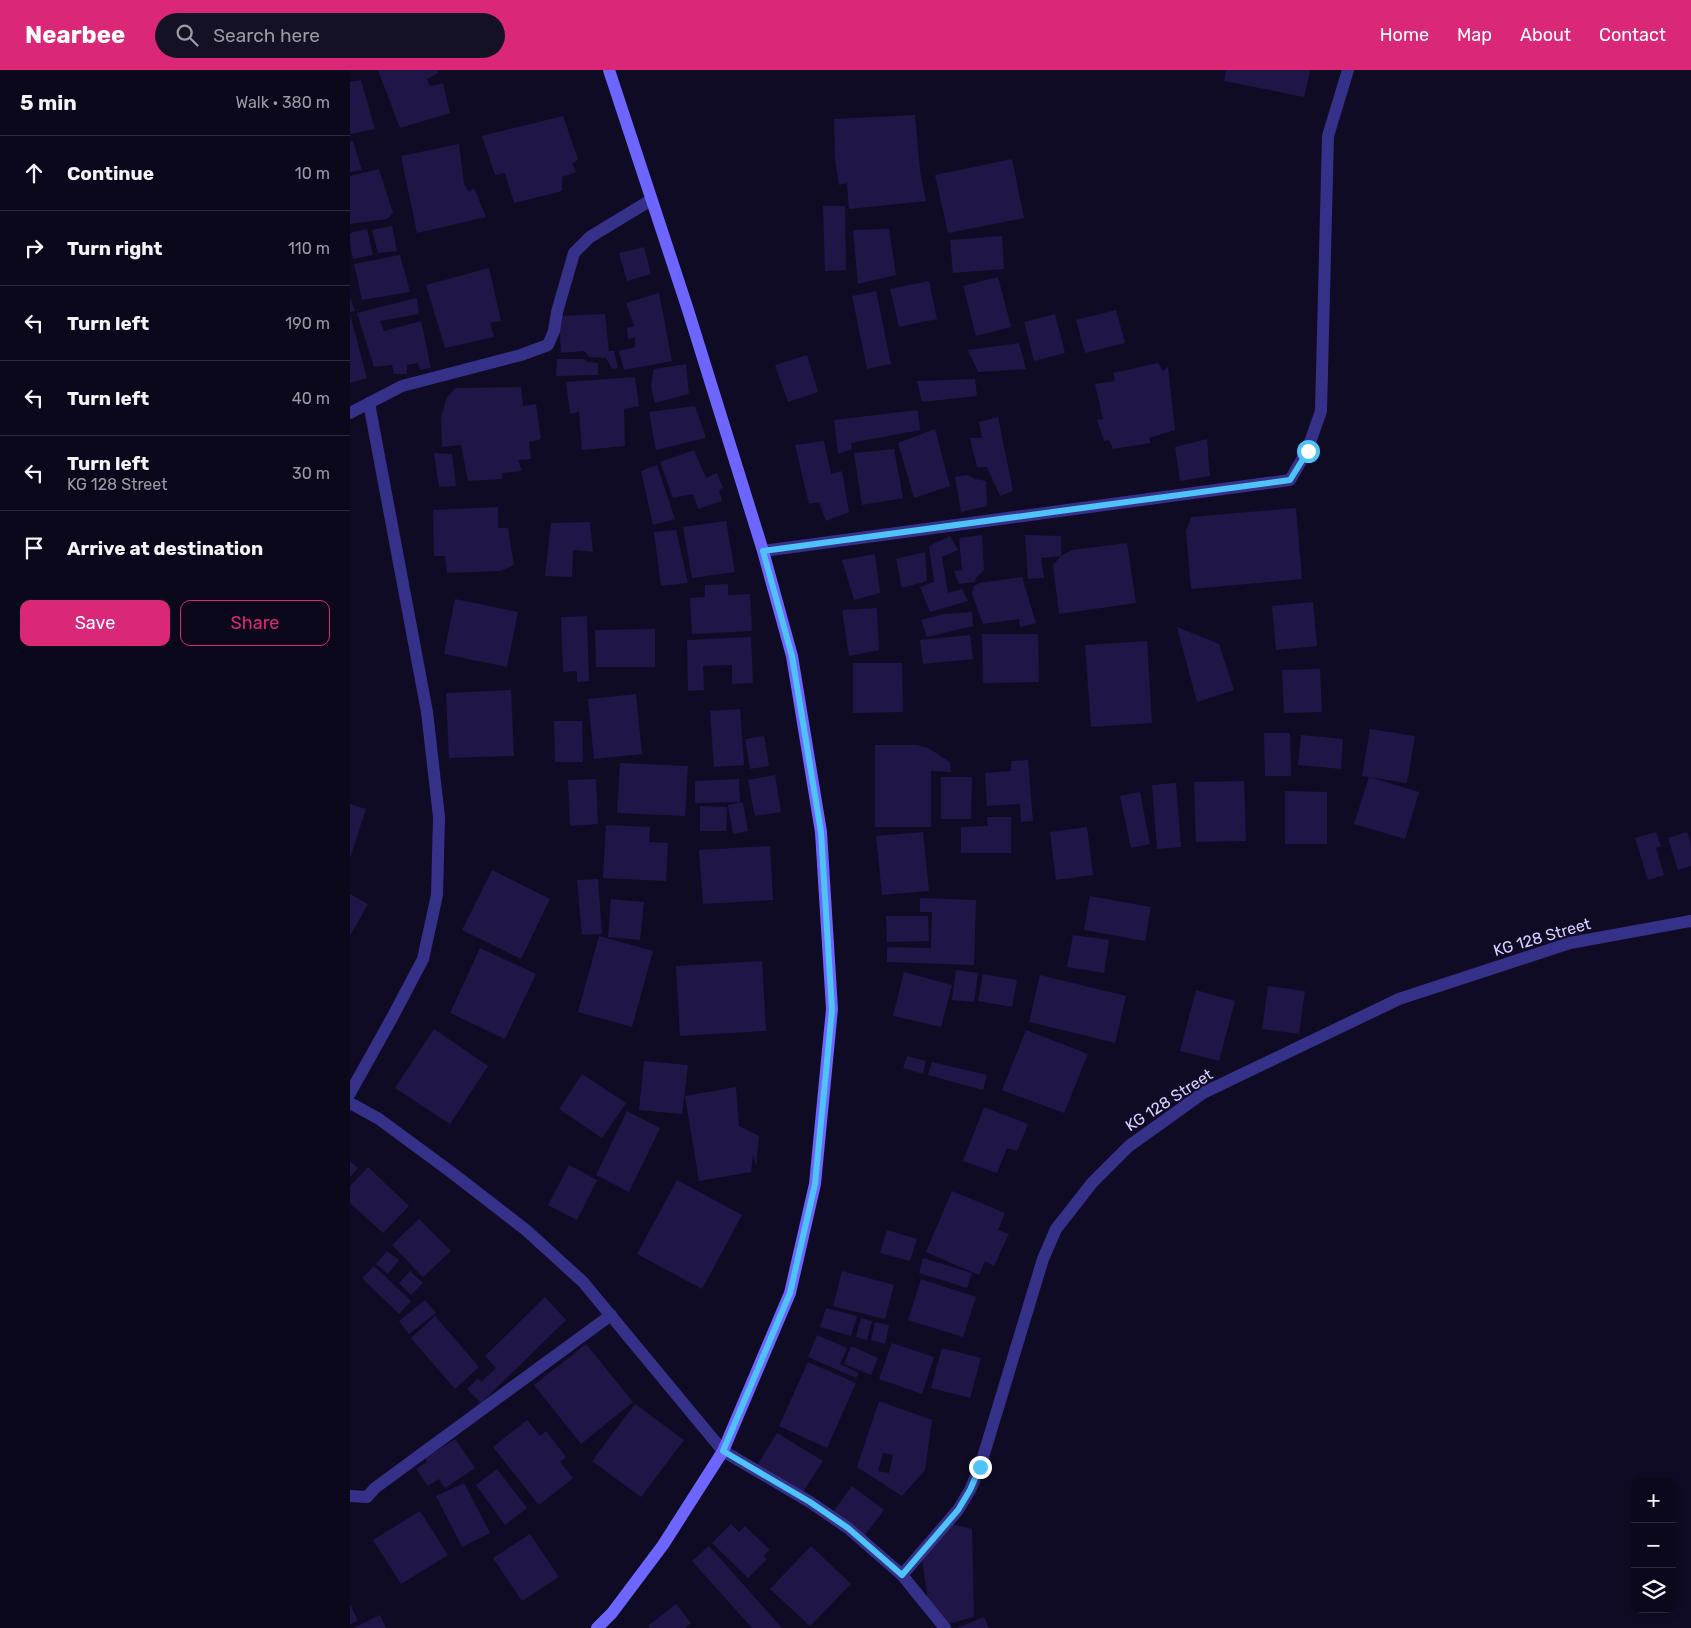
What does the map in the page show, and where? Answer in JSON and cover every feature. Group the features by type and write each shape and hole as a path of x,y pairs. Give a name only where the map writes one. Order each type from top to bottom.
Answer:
{"main road":[{"path":"598,1628 612,1613 663,1545 723,1451 790,1293 815,1184 832,1010 821,832 792,656 763,551 688,310 609,70"}],"street":[{"path":"763,551 1290,480 1308,451 1321,411 1328,136 1348,70"},
{"path":"350,414 402,386 522,355 548,345 554,331 557,312 574,253 590,237 651,200"},
{"path":"350,1092 423,959 437,895 439,817 427,712 369,403"},
{"name":"KG 128 Street","path":"902,1575 958,1510 970,1490 980,1467 1043,1259 1056,1229 1092,1183 1129,1146 1203,1093 1398,999 1570,944 1691,921"},
{"path":"350,1103 387,1125 526,1230 583,1282 723,1451 810,1502 848,1528 902,1575 945,1628"},
{"path":"350,1496 367,1497 375,1488 611,1315"}],"building":[{"path":"378,70 437,70 438,73 427,79 430,86 443,83 450,113 400,128"},
{"path":"1226,70 1310,71 1304,97 1224,81"},
{"path":"361,80 375,129 350,134 350,82"},
{"path":"915,115 920,171 926,201 849,209 847,183 839,185 835,159 834,119"},
{"path":"563,116 578,159 572,164 577,172 562,177 562,191 514,203 505,173 495,175 482,136"},
{"path":"353,141 362,170 350,172 350,142"},
{"path":"459,144 464,184 469,192 474,188 486,217 417,233 401,156"},
{"path":"1012,159 1024,218 948,233 935,175"},
{"path":"379,169 393,213 387,219 350,224 350,176"},
{"path":"823,206 845,206 846,270 825,271"},
{"path":"392,226 397,251 378,253 372,230"},
{"path":"367,229 373,255 353,259 350,233"},
{"path":"889,229 896,275 858,284 853,230"},
{"path":"1002,236 1004,269 953,273 950,240"},
{"path":"644,247 651,274 627,281 619,253"},
{"path":"400,255 410,292 362,300 354,264"},
{"path":"489,268 501,321 490,323 494,337 445,348 426,285"},
{"path":"998,277 1011,327 976,336 963,286"},
{"path":"929,281 937,319 899,327 890,289"},
{"path":"876,291 891,364 867,369 852,296"},
{"path":"659,293 672,361 624,370 619,351 635,347 635,337 628,339 627,328 634,326 626,303"},
{"path":"350,298 355,311 350,312"},
{"path":"417,298 419,314 380,321 384,331 421,321 431,368 420,370 418,363 407,365 407,374 394,374 392,365 374,367 357,313"},
{"path":"1116,310 1125,343 1085,353 1076,320"},
{"path":"605,314 609,351 614,351 618,368 612,369 606,358 589,357 584,351 561,353 559,316"},
{"path":"1055,314 1065,353 1034,361 1024,322"},
{"path":"350,315 367,378 350,383"},
{"path":"1019,343 1026,369 978,372 968,350"},
{"path":"807,355 818,392 788,402 775,365"},
{"path":"557,359 584,359 587,362 598,363 598,375 556,376"},
{"path":"1158,363 1163,371 1168,367 1175,430 1149,438 1151,443 1113,449 1109,440 1104,441 1097,420 1103,419 1095,384 1115,381 1113,373"},
{"path":"686,364 689,394 655,403 651,386 654,369"},
{"path":"635,377 639,406 624,409 625,446 582,450 579,412 570,414 566,382"},
{"path":"975,379 977,396 922,402 917,381"},
{"path":"521,387 523,406 536,404 541,439 529,442 531,459 518,460 522,471 502,473 502,479 468,481 461,445 442,447 441,417 447,397 456,388"},
{"path":"695,406 706,438 656,450 649,412"},
{"path":"918,410 920,430 851,443 852,449 838,454 834,420"},
{"path":"998,417 1013,491 1000,496 987,467 977,467 970,438 982,438 979,422"},
{"path":"935,429 950,486 914,498 898,443"},
{"path":"1207,439 1210,476 1180,481 1175,447"},
{"path":"824,441 831,474 842,471 849,512 826,521 819,502 809,504 795,445"},
{"path":"894,449 903,498 862,505 854,453"},
{"path":"694,450 706,478 717,473 723,488 719,490 722,501 698,509 693,494 673,498 660,462"},
{"path":"434,453 452,454 456,486 439,487"},
{"path":"657,465 675,519 653,525 641,471"},
{"path":"968,475 975,479 986,481 987,506 961,512 955,477"},
{"path":"498,507 498,528 508,528 514,565 500,571 447,573 445,556 434,556 433,510"},
{"path":"1296,508 1302,579 1191,589 1186,531 1191,517"},
{"path":"726,521 735,572 692,578 683,527"},
{"path":"590,522 593,552 573,550 572,577 545,576 551,523"},
{"path":"676,530 688,583 661,586 654,532"},
{"path":"982,535 984,570 976,578 975,582 959,584 954,571 962,570 959,538"},
{"path":"1025,535 1061,536 1061,556 1041,558 1044,578 1028,579"},
{"path":"950,536 958,550 942,557 948,593 962,589 968,601 930,612 920,587 934,582 929,546"},
{"path":"1127,543 1136,603 1059,614 1053,565 1061,556 1072,550"},
{"path":"925,552 927,581 902,588 896,559"},
{"path":"875,554 880,593 854,600 842,560"},
{"path":"1022,577 1036,623 1020,627 1019,619 983,624 972,594 974,586 980,583"},
{"path":"728,584 728,595 750,594 752,631 692,634 690,598 705,597 705,585"},
{"path":"455,599 518,612 507,667 444,654"},
{"path":"1313,602 1317,646 1276,650 1272,606"},
{"path":"877,608 879,650 849,656 842,610"},
{"path":"972,612 973,626 927,637 921,620 944,614"},
{"path":"587,616 589,681 577,682 577,671 563,672 561,617"},
{"path":"1177,627 1219,644 1234,690 1197,702"},
{"path":"655,629 655,667 596,667 595,630"},
{"path":"982,634 1038,634 1039,682 983,683"},
{"path":"970,635 973,659 923,664 920,640"},
{"path":"751,637 753,683 732,684 732,665 703,666 704,690 688,691 687,640"},
{"path":"1147,641 1152,723 1091,727 1085,645"},
{"path":"853,663 902,663 903,712 853,713"},
{"path":"1320,669 1322,712 1284,713 1282,670"},
{"path":"511,690 514,756 449,758 446,693"},
{"path":"636,694 642,754 594,759 588,699"},
{"path":"740,709 744,765 714,767 710,711"},
{"path":"554,721 582,721 583,762 555,762"},
{"path":"1370,729 1415,736 1407,783 1362,776"},
{"path":"1264,733 1290,733 1291,776 1265,776"},
{"path":"1301,735 1343,739 1341,769 1298,765"},
{"path":"764,736 769,766 750,769 745,739"},
{"path":"875,745 916,745 928,748 950,762 951,772 931,771 931,827 875,827"},
{"path":"1028,760 1033,821 1021,822 1020,804 987,806 985,773 1011,771 1011,761"},
{"path":"620,763 688,766 685,816 617,813"},
{"path":"775,775 781,812 755,816 748,780"},
{"path":"941,777 972,777 971,819 941,819"},
{"path":"1369,777 1419,792 1405,839 1354,824"},
{"path":"596,779 598,824 570,826 568,780"},
{"path":"739,779 740,802 695,803 695,781"},
{"path":"1244,781 1246,841 1196,842 1194,782"},
{"path":"1176,783 1181,847 1157,849 1152,785"},
{"path":"1285,791 1327,792 1327,844 1285,844"},
{"path":"1140,792 1150,844 1131,848 1120,796"},
{"path":"743,802 748,831 733,834 728,805"},
{"path":"350,804 366,809 350,858"},
{"path":"700,806 727,807 726,831 700,831"},
{"path":"987,817 1011,817 1011,853 961,853 961,827 988,826"},
{"path":"606,825 650,827 649,842 668,843 666,881 603,878"},
{"path":"1087,827 1093,875 1056,880 1050,832"},
{"path":"923,832 929,891 882,895 876,836"},
{"path":"1656,832 1661,846 1656,848 1664,875 1648,880 1635,838"},
{"path":"1687,832 1691,844 1691,866 1678,870 1668,838"},
{"path":"770,846 773,900 703,904 699,850"},
{"path":"492,870 550,899 521,959 462,930"},
{"path":"598,879 602,934 582,935 577,880"},
{"path":"350,894 368,904 350,936"},
{"path":"1090,896 1151,907 1145,941 1084,930"},
{"path":"920,898 976,900 974,965 887,962 887,947 931,948 932,912 920,912"},
{"path":"611,899 644,902 640,940 608,937"},
{"path":"886,916 928,916 929,941 887,942"},
{"path":"1073,935 1109,940 1104,973 1067,967"},
{"path":"599,936 653,951 632,1027 578,1012"},
{"path":"480,948 536,974 505,1039 450,1013"},
{"path":"762,961 766,1031 680,1036 676,966"},
{"path":"956,970 978,973 974,1002 952,1000"},
{"path":"904,972 952,985 941,1027 893,1016"},
{"path":"983,974 1017,980 1012,1007 978,1001"},
{"path":"1040,975 1126,996 1115,1043 1029,1022"},
{"path":"1268,986 1305,991 1299,1034 1262,1029"},
{"path":"1196,990 1235,1001 1219,1061 1180,1051"},
{"path":"434,1029 488,1066 450,1124 395,1088"},
{"path":"1026,1030 1088,1054 1064,1113 1002,1090"},
{"path":"907,1056 926,1061 923,1074 903,1068"},
{"path":"644,1061 688,1065 682,1114 639,1110"},
{"path":"932,1062 987,1075 983,1090 928,1075"},
{"path":"582,1074 626,1103 602,1138 559,1109"},
{"path":"736,1087 739,1126 759,1136 756,1166 753,1154 751,1172 699,1181 685,1096"},
{"path":"984,1107 1028,1124 1017,1151 1007,1148 997,1173 963,1161"},
{"path":"627,1111 660,1128 629,1192 596,1175"},
{"path":"350,1161 358,1168 350,1177"},
{"path":"569,1165 597,1180 577,1220 548,1205"},
{"path":"368,1167 409,1206 383,1233 350,1203 350,1186"},
{"path":"677,1180 742,1215 702,1289 637,1254"},
{"path":"952,1191 1005,1213 998,1230 1009,1234 994,1266 985,1261 979,1275 926,1252"},
{"path":"419,1219 451,1251 423,1277 392,1245"},
{"path":"887,1230 917,1239 910,1261 880,1253"},
{"path":"387,1251 399,1260 388,1274 376,1264"},
{"path":"923,1258 972,1273 967,1288 919,1273"},
{"path":"374,1266 411,1301 399,1314 362,1278"},
{"path":"410,1271 423,1283 411,1295 399,1283"},
{"path":"842,1271 894,1285 885,1319 833,1306"},
{"path":"921,1279 976,1297 963,1337 908,1320"},
{"path":"545,1297 566,1320 481,1403 467,1389 478,1378 481,1382 496,1368 485,1356"},
{"path":"425,1300 436,1313 409,1334 399,1321"},
{"path":"826,1308 857,1316 851,1336 820,1327"},
{"path":"435,1316 479,1367 455,1389 411,1338"},
{"path":"861,1318 872,1321 867,1340 856,1337"},
{"path":"875,1322 889,1325 885,1344 871,1340"},
{"path":"817,1335 847,1348 840,1364 859,1373 856,1378 808,1357"},
{"path":"892,1343 934,1357 922,1394 879,1379"},
{"path":"586,1344 633,1402 581,1444 534,1385"},
{"path":"851,1346 878,1358 871,1375 844,1364"},
{"path":"942,1348 981,1358 970,1398 931,1388"},
{"path":"808,1362 856,1383 827,1448 779,1426"},
{"path":"879,1401 932,1420 925,1470 902,1496 857,1467","holes":["883,1453 893,1455 889,1473 878,1471"]},
{"path":"635,1404 684,1440 641,1497 592,1461"},
{"path":"527,1420 540,1436 546,1431 566,1457 560,1462 573,1478 539,1505 493,1447"},
{"path":"777,1433 823,1461 801,1495 756,1467"},
{"path":"455,1439 475,1468 445,1488 439,1479 428,1486 416,1469 427,1462 425,1458"},
{"path":"497,1469 527,1508 505,1525 476,1485"},
{"path":"464,1483 490,1533 462,1547 436,1496"},
{"path":"852,1486 884,1510 865,1535 833,1512"},
{"path":"420,1511 448,1555 401,1584 373,1540"},
{"path":"731,1524 739,1532 745,1526 770,1550 763,1556 767,1559 748,1578 712,1543"},
{"path":"952,1524 972,1529 974,1617 947,1624 928,1600 922,1559"},
{"path":"530,1534 559,1577 522,1601 493,1558"},
{"path":"709,1546 782,1628 752,1628 692,1561"},
{"path":"811,1546 851,1584 810,1626 770,1589"},
{"path":"350,1604 358,1621 350,1624"},
{"path":"676,1604 691,1623 685,1628 650,1628 648,1626"},
{"path":"380,1615 386,1628 354,1628"},
{"path":"984,1617 989,1628 957,1628"}],"route":[{"path":"980,1467 970,1490 958,1510 902,1575 848,1528 810,1502 723,1451 790,1293 815,1184 832,1010 821,832 792,656 763,551 1290,480 1308,451"}]}
